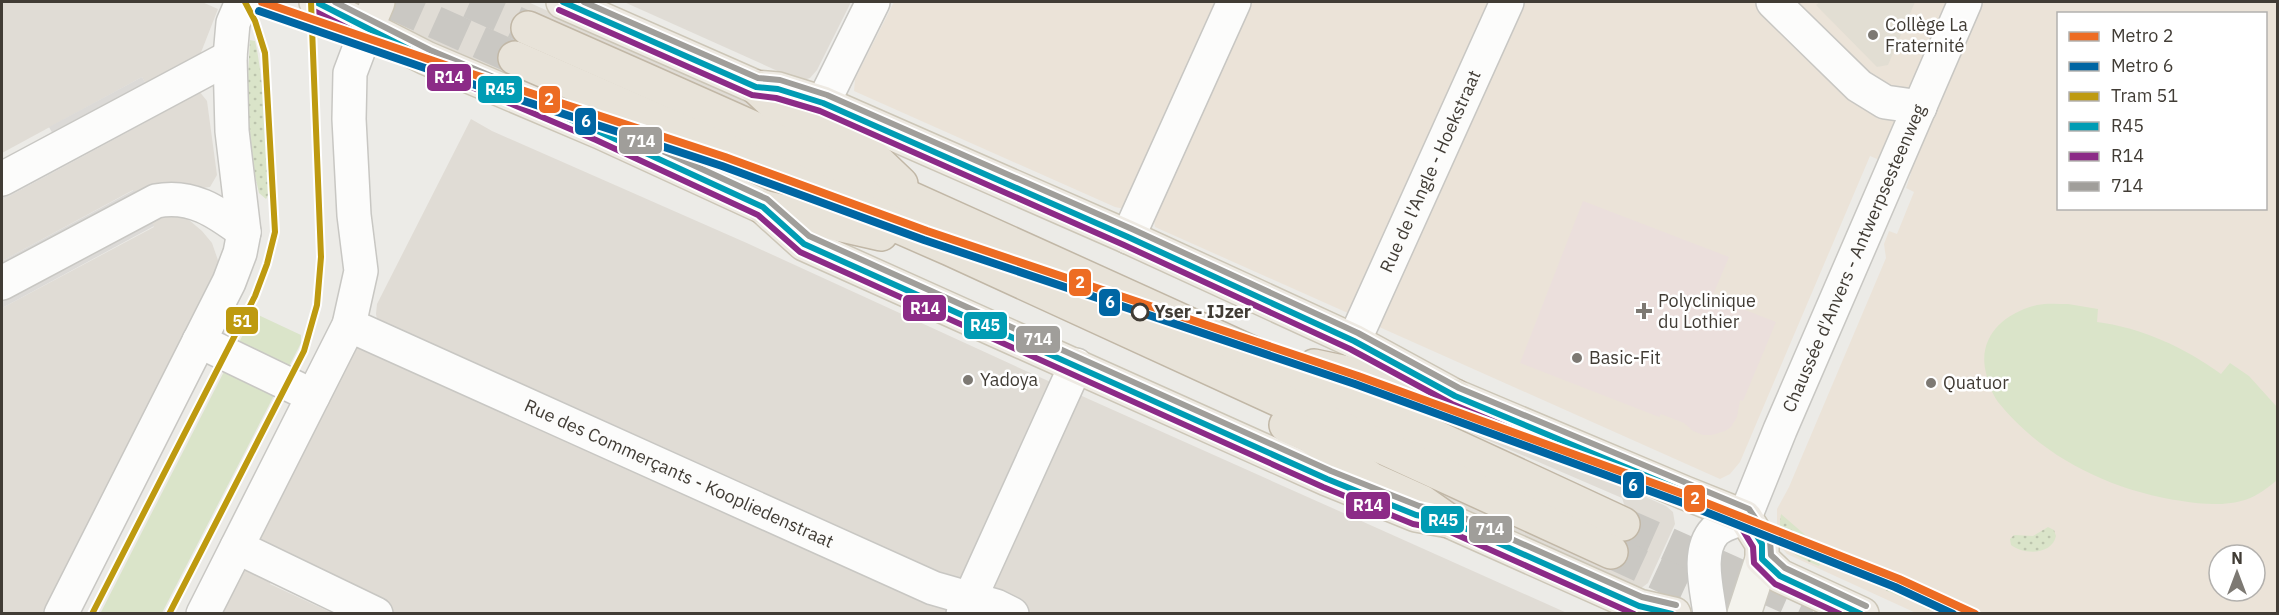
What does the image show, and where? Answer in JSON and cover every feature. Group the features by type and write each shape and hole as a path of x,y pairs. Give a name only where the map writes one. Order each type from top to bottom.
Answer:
{"highway":[{"path":"515,58 950,249 1220,373 1617,538 1257,354 918,200 528,28"},
{"path":"756,87 772,102 856,141 918,200"},
{"path":"763,207 950,249"},
{"path":"1257,354 1455,396"},
{"path":"1220,373 1253,410 1309,435 1371,478 1422,502 1449,521"}],"main road":[{"path":"316,2 373,15 426,58 600,132 763,207 804,244 1327,478 1416,515 1449,521 1639,606 1674,614"},
{"path":"563,2 756,87 778,88 823,104 1128,237 1354,341 1455,396 1685,494 1745,517 1762,544 1762,559 1780,576 1862,614"}],"street":[{"path":"61,614 200,341 229,282 240,253 244,232 232,131 230,39 233,23 242,2"},
{"path":"823,104 873,2"},
{"path":"1128,237 1234,2"},
{"name":"Rue de l'Angle - Hoekstraat","path":"1354,341 1507,2"},
{"path":"1773,2 1859,86 1885,102 1920,106"},
{"name":"Chaussée d'Anvers - Antwerpsesteenweg","path":"1745,517 1965,2"},
{"path":"203,614 349,325 361,271 354,215 349,119 350,73 373,15"},
{"path":"2,178 230,57"},
{"path":"2,283 156,201 168,199 196,202 216,212 244,232"},
{"name":"Rue des Commerçants - Koopliedenstraat","path":"349,325 933,588 966,606 1012,614"},
{"path":"200,341 313,396"},
{"path":"966,606 1076,365"},
{"path":"1710,614 1704,555 1706,543 1717,530 1745,517"},
{"path":"237,548 376,614"},
{"path":"1744,614 1762,559"}],"shaded area":[{"path":"2,2 202,2 218,9 200,55 147,86 142,77 2,153"},
{"path":"401,2 528,2 832,139 829,145 536,13 510,69 804,201 802,208 403,28 396,19"},
{"path":"624,2 851,2 817,70 810,78 804,80 791,77"},
{"path":"894,2 2277,2 2277,613 1916,613 1787,554 1781,547 1777,528 1777,509 1789,487 1886,258 1884,244 1889,231 1897,234 1914,192 1906,188 1911,173 1870,156 1740,462 1730,474 1720,479 1155,227 1153,215 1115,207 854,91 855,79"},
{"name":"Collège La Fraternité","path":"1820,2 1915,2 1888,65 1877,67 1816,5"},
{"path":"142,77 147,86 54,136 49,127"},
{"path":"199,91 207,101 217,175 210,187 138,197 133,190 2,261 2,200 161,114 157,107"},
{"path":"157,107 161,114 2,200 2,190"},
{"path":"471,119 492,131 749,244 1026,371 1567,613 1033,613 1001,599 947,608 949,613 395,613 268,553 253,534 345,351 378,324 377,304"},
{"path":"134,190 138,197 2,270 2,261"},
{"name":"Polyclinique du Lothier","path":"1583,201 1729,257 1712,297 1776,322 1743,401 1740,400 1737,417 1731,427 1725,431 1703,435 1693,431 1684,423 1661,414 1659,417 1520,363"},
{"path":"152,215 184,216 212,243 220,266 42,613 2,614 2,308 154,227 148,217"},
{"path":"148,217 154,226 2,308 2,296"},
{"path":"1364,387 1403,390 1666,506 1673,512 1675,524 1648,583 1640,589 1394,483 1334,440 1625,507 1622,498"},
{"path":"238,566 274,576 270,584 332,613 212,614"}],"green space":[{"path":"250,40 255,41 257,50 268,128 270,172 266,199 259,193 245,132"},
{"path":"2068,304 2098,309 2097,322 2130,329 2162,340 2192,355 2221,374 2230,363 2249,376 2277,407 2276,481 2255,496 2234,503 2212,504 2182,501 2130,489 2105,480 2081,469 2036,440 2016,422 1994,395 1986,373 1984,360 1986,348 1996,328 2014,314 2037,305"},
{"path":"254,313 301,335 301,343 162,613 100,614"},
{"path":"1781,514 1826,553 1819,566 1788,549 1781,535"},
{"path":"2048,527 2054,530 2056,536 2049,547 2043,550 2030,552 2011,545 2010,539 2014,535 2033,536"},
{"path":"1861,568 1908,588 1903,598 1856,577"},
{"path":"1924,597 1964,613 1953,613 1939,607 1937,613 1920,606"}],"tunnel":[{"path":"390,2 515,58"},
{"path":"470,2 528,28"},
{"path":"1623,524 1814,609"},
{"path":"1611,552 1745,614"}],"metro line":[{"name":"2","path":"262,2 725,157 927,231 1358,376 1686,495 1899,579 1975,614"},
{"name":"6","path":"259,11 722,166 924,240 1355,384 1683,503 1895,587 1953,614"}],"tram line":[{"name":"51","path":"92,614 255,296 267,264 275,232 265,53 255,21 245,2"},
{"name":"51","path":"169,614 304,351 317,305 321,257 311,2"}],"transit line":[{"name":"R45","path":"316,2 426,58 600,132 763,207 804,244 1327,479 1416,515 1449,521 1639,606 1672,614"},
{"name":"714","path":"335,2 430,50 604,124 767,199 809,236 1331,471 1419,506 1453,513 1642,597 1676,605"},
{"name":"R45","path":"563,2 756,87 778,89 823,103 1128,237 1354,341 1455,396 1745,517 1762,544 1762,559 1780,576 1861,614"},
{"name":"714","path":"584,2 758,78 780,80 827,95 1132,229 1358,333 1459,388 1749,509 1770,540 1771,555 1785,568 1866,606"},
{"name":"R14","path":"312,10 422,66 596,140 758,215 800,252 1323,487 1413,524 1446,530 1634,614"},
{"name":"R14","path":"559,10 752,95 776,98 820,111 1124,245 1350,349 1452,404 1739,524 1753,547 1754,563 1775,584 1840,614"}],"place":[{"name":"Collège La Fraternité","path":"1873,35"},
{"name":"Polyclinique du Lothier","path":"1644,311"},
{"name":"Yser - IJzer","path":"1140,312"},
{"name":"Basic-Fit","path":"1577,358"},
{"name":"Yadoya","path":"968,380"},
{"name":"Quatuor","path":"1931,383"}]}
